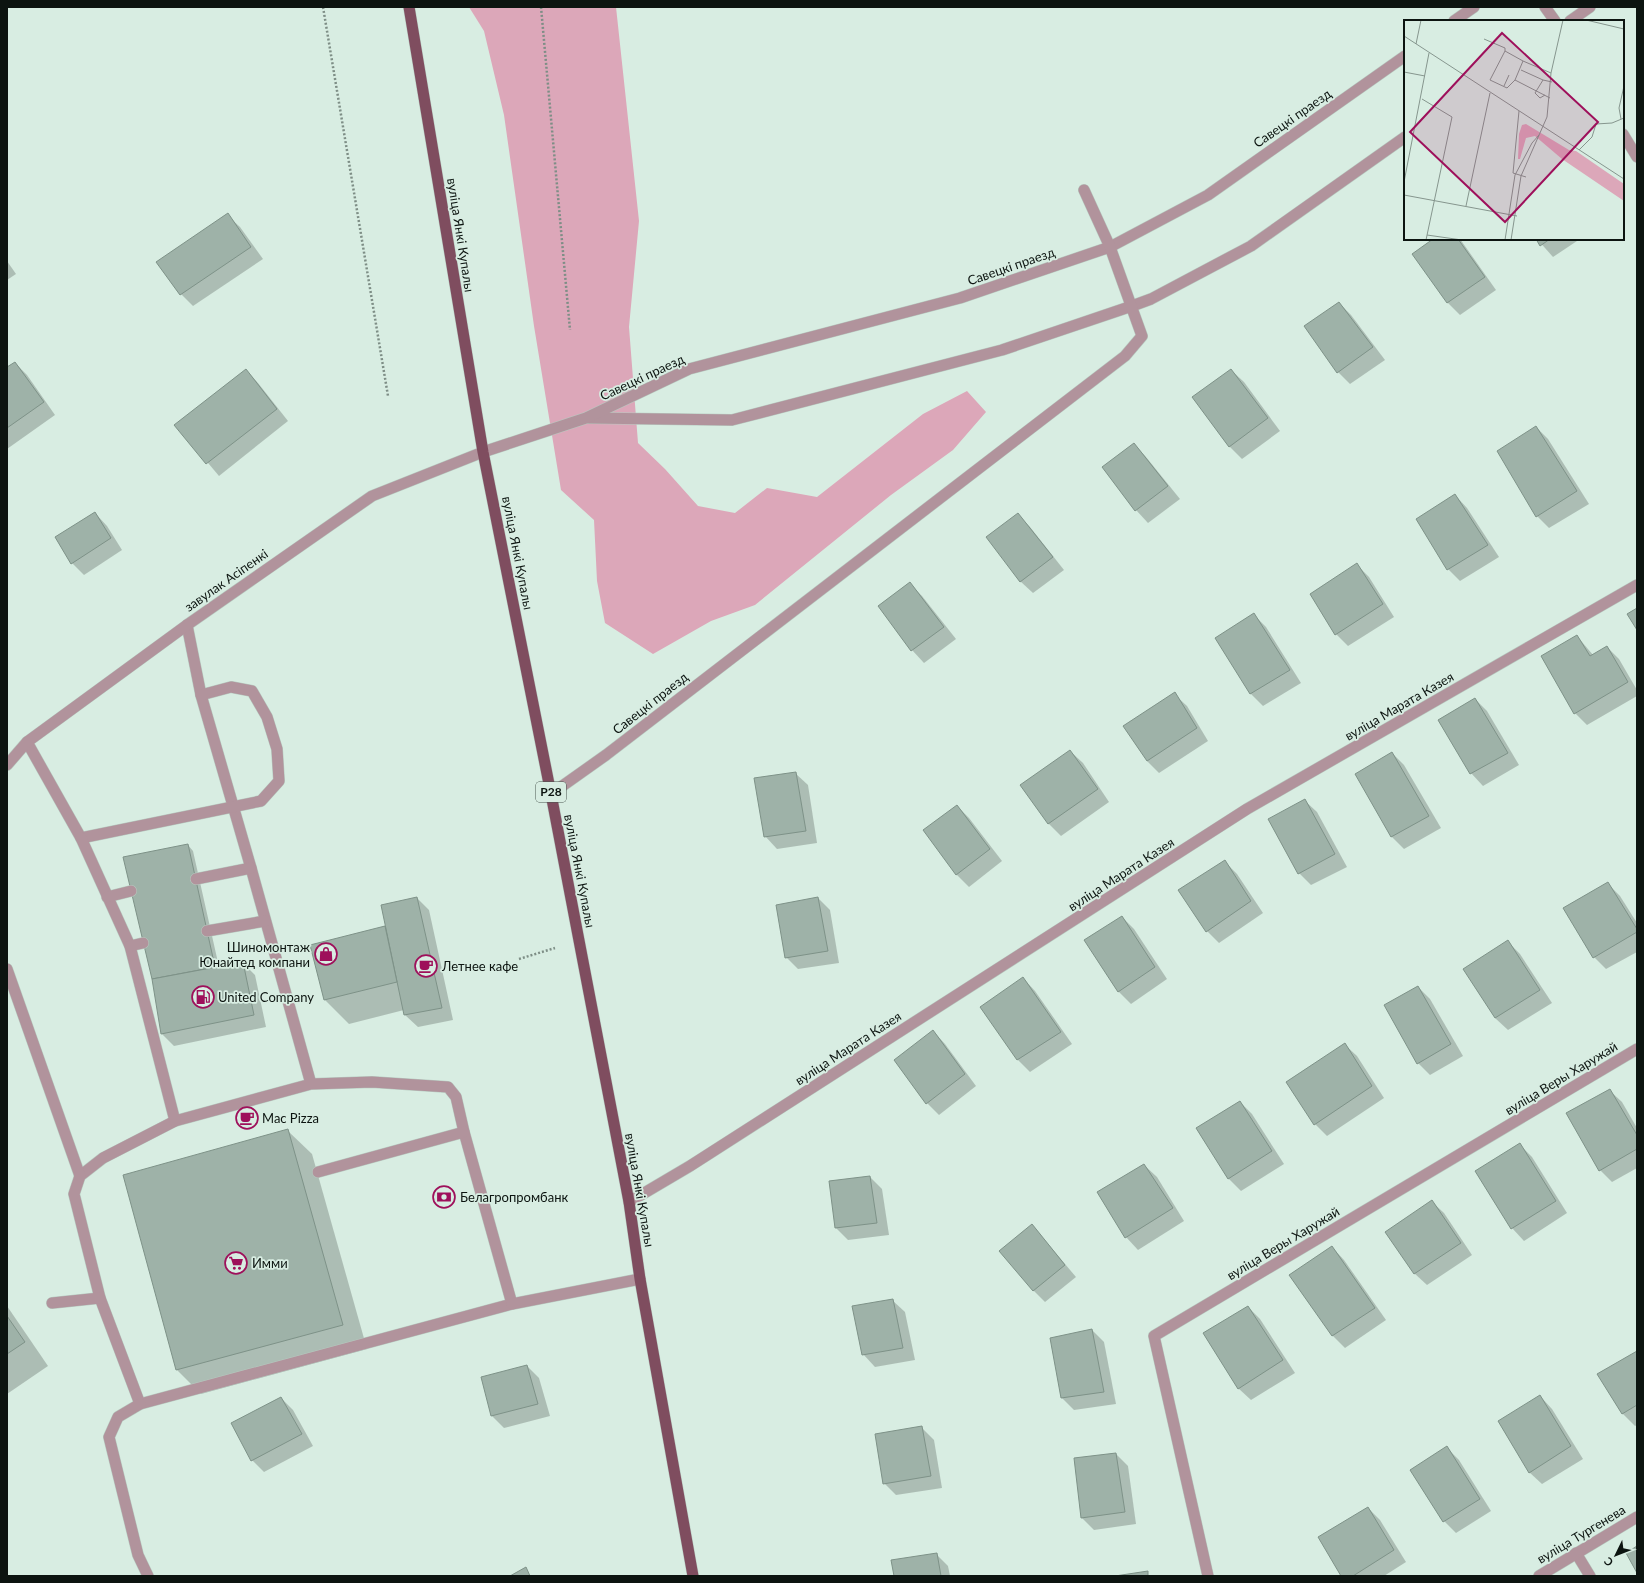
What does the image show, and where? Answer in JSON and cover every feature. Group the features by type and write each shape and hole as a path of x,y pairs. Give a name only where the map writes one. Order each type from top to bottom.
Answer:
{"main road":[{"name":"вуліца Янкі Купалы","path":"409,7 483,452 580,941 629,1202 640,1279 692,1576"}],"street":[{"path":"1455,20 1474,7"},
{"path":"1545,7 1554,20"},
{"path":"1571,20 1590,7"},
{"name":"Савецкі праезд","path":"483,452 586,418 689,369 960,298 1110,247 1208,195 1404,57"},
{"path":"1624,136 1637,157"},
{"name":"Савецкі праезд","path":"586,418 732,420 1002,350 1132,306 1151,299 1251,246 1404,138"},
{"path":"1084,190 1110,247 1132,306"},
{"name":"Савецкі праезд","path":"551,794 606,755 1118,361 1142,336 1132,306"},
{"name":"завулак Асіпенкі","path":"7,765 27,742 186,625 372,496 483,452"},
{"name":"вуліца Марата Казея","path":"629,1202 690,1166 1247,809 1637,585"},
{"path":"186,625 201,695 311,1084"},
{"path":"81,838 234,808 261,801 279,781 277,749 267,717 252,691 232,687 201,695"},
{"path":"27,742 81,838 130,946 176,1121"},
{"path":"196,879 251,868"},
{"path":"107,897 131,892"},
{"path":"207,931 265,921"},
{"path":"130,946 143,943"},
{"path":"7,969 80,1176"},
{"name":"вуліца Веры Харужай","path":"1208,1576 1154,1336 1637,1049"},
{"path":"140,1404 100,1298 74,1194 80,1176 103,1158 176,1121 311,1084 372,1082 448,1088 456,1097 464,1132 512,1304"},
{"path":"318,1172 464,1132"},
{"path":"148,1576 138,1555 109,1437 118,1418 140,1404 512,1304 640,1279"},
{"path":"52,1303 100,1298"},
{"name":"вуліца Тургенева","path":"1539,1576 1637,1517"},
{"path":"1576,1553 1590,1576"}],"path":[{"path":"323,7 388,396"},
{"path":"542,7 570,330"},
{"path":"519,959 580,941"}],"shaded area":[{"path":"469,7 616,7 639,221 629,327 638,443 665,469 698,506 735,513 767,488 817,497 923,414 967,391 986,412 953,450 891,495 755,605 711,621 653,654 605,623 597,581 594,520 561,490 534,326 504,115 484,31"}],"building":[{"path":"228,213 251,247 180,295 156,262"},
{"path":"1432,240 1459,240 1485,277 1447,303 1412,254"},
{"path":"1537,240 1549,240 1540,246"},
{"path":"1339,302 1373,347 1337,373 1304,326"},
{"path":"15,362 44,402 7,428 7,367"},
{"path":"246,369 277,409 206,464 174,425"},
{"path":"1231,369 1268,418 1229,447 1192,397"},
{"path":"1536,426 1577,491 1536,517 1497,451"},
{"path":"1134,443 1168,486 1135,511 1102,467"},
{"path":"1455,494 1488,545 1447,570 1416,519"},
{"path":"95,512 111,538 71,564 55,537"},
{"path":"1018,513 1053,557 1020,582 986,537"},
{"path":"1357,563 1383,604 1335,635 1310,594"},
{"path":"910,582 944,627 911,651 878,606"},
{"path":"1637,608 1637,630 1627,614"},
{"path":"1254,613 1290,670 1250,694 1215,638"},
{"path":"1577,635 1590,656 1607,646 1628,682 1574,714 1541,656"},
{"path":"1175,692 1197,728 1147,761 1123,726"},
{"path":"1475,698 1508,753 1470,774 1438,720"},
{"path":"1070,750 1098,789 1048,824 1020,785"},
{"path":"1392,752 1429,816 1391,837 1355,774"},
{"path":"796,772 806,831 764,837 754,778"},
{"path":"1305,799 1335,854 1298,874 1268,819"},
{"path":"957,805 990,849 956,875 923,830"},
{"path":"188,844 215,967 152,979 123,857"},
{"path":"1225,860 1251,901 1206,932 1178,890"},
{"path":"1608,882 1637,929 1637,932 1593,958 1563,908"},
{"path":"417,897 442,1008 404,1015 381,905"},
{"path":"818,897 828,951 785,958 776,905"},
{"path":"1122,916 1155,967 1118,992 1084,940"},
{"path":"385,926 397,982 324,1000 310,945"},
{"path":"1508,940 1540,990 1495,1018 1463,969"},
{"name":"United Company","path":"243,962 254,1015 161,1034 152,979"},
{"path":"1023,977 1061,1032 1017,1060 980,1007"},
{"path":"1418,986 1451,1044 1417,1064 1384,1005"},
{"path":"933,1030 965,1074 926,1104 894,1060"},
{"path":"1345,1043 1372,1086 1314,1125 1286,1082"},
{"path":"1610,1089 1637,1135 1637,1149 1599,1171 1566,1113"},
{"path":"1240,1101 1272,1151 1228,1179 1196,1128"},
{"name":"Имми","path":"288,1129 343,1325 176,1370 123,1175"},
{"path":"1520,1143 1556,1201 1511,1229 1475,1171"},
{"path":"1144,1164 1173,1208 1125,1238 1097,1192"},
{"path":"870,1176 877,1223 835,1228 829,1181"},
{"path":"1432,1200 1461,1243 1414,1274 1385,1232"},
{"path":"1032,1224 1065,1265 1033,1291 999,1251"},
{"path":"1332,1246 1375,1308 1332,1336 1289,1275"},
{"path":"893,1299 903,1348 862,1355 852,1306"},
{"path":"1248,1306 1283,1360 1238,1389 1203,1333"},
{"path":"7,1316 25,1342 7,1354"},
{"path":"1092,1329 1104,1392 1061,1398 1050,1338"},
{"path":"1637,1351 1637,1405 1622,1414 1597,1374"},
{"path":"527,1365 538,1404 491,1416 481,1377"},
{"path":"1540,1395 1571,1446 1529,1473 1498,1421"},
{"path":"281,1397 302,1434 251,1461 231,1423"},
{"path":"922,1426 931,1476 883,1484 875,1434"},
{"path":"1447,1446 1480,1499 1443,1522 1410,1470"},
{"path":"1116,1453 1125,1512 1081,1518 1074,1458"},
{"path":"1368,1507 1394,1550 1353,1576 1341,1576 1318,1537"},
{"path":"1637,1546 1637,1573 1626,1553"},
{"path":"937,1553 941,1576 894,1576 891,1560"},
{"path":"526,1567 530,1576 510,1576"},
{"path":"1148,1571 1148,1576 1115,1576"}],"place":[{"name":"Шиномонтаж Юнайтед компани","path":"326,954"},
{"name":"Летнее кафе","path":"426,966"},
{"name":"United Company","path":"203,997"},
{"name":"Mac Pizza","path":"247,1118"},
{"name":"Белагропромбанк","path":"444,1197"},
{"name":"Имми","path":"236,1263"}]}
